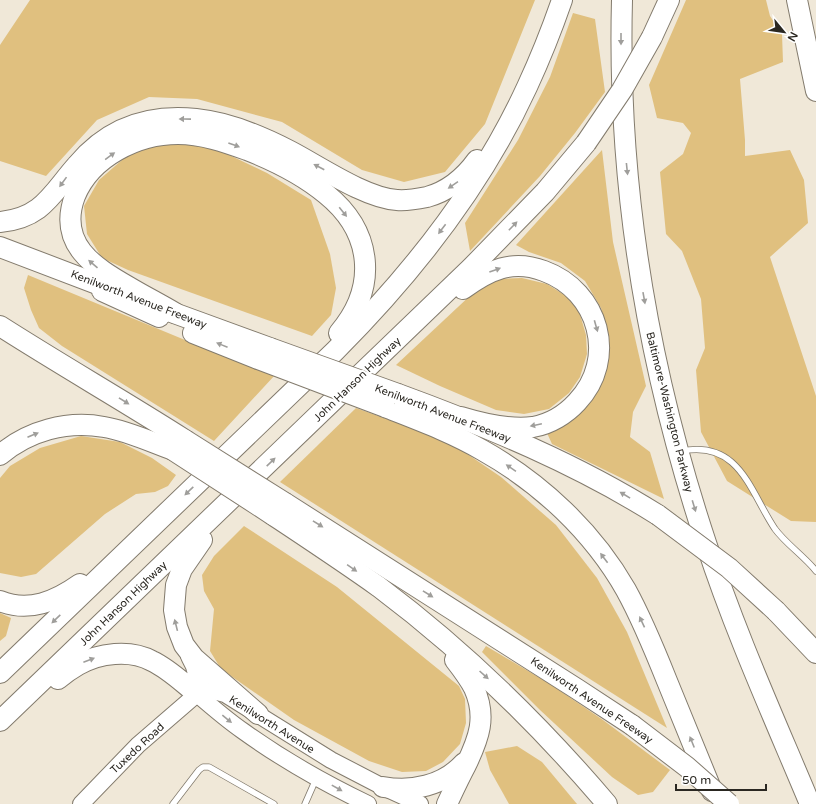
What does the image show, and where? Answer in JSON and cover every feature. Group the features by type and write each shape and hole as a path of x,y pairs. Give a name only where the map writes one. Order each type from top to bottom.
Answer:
{"highway":[{"path":"0,673 268,416 374,312 422,256 476,180 503,135 527,88 562,0"},
{"name":"Baltimore-Washington Parkway","path":"622,0 621,67 623,114 636,245 650,332 678,452 720,584 810,804"},
{"name":"John Hanson Highway","path":"0,721 243,489 526,213 586,143 622,90 652,38 669,0"},
{"path":"797,0 816,91"},
{"path":"0,222 17,220 27,216 44,204 79,161 100,142 135,124 160,119 196,119 225,125 251,134 290,151 362,189 384,198 409,200 431,196 448,188 465,175 527,88"},
{"path":"175,313 100,270 84,255 74,237 70,212 77,192 89,174 115,152 133,143 156,136 185,134 215,139 273,161 313,184 339,207 347,216 358,235 364,254 365,282 360,301 344,328 268,416"},
{"name":"Kenilworth Avenue Freeway","path":"0,247 175,313 264,354 392,401 461,417 564,462 621,492 658,515 724,564 776,611 816,653"},
{"path":"30,258 206,339 264,354"},
{"path":"395,342 480,277 500,268 521,266 540,269 560,278 577,292 585,301 595,322 599,343 599,355 593,377 588,388 572,408 551,421 533,427 516,428 498,426 461,417"},
{"name":"Kenilworth Avenue Freeway","path":"0,326 54,361 114,395 179,445 279,509 564,681 632,725 687,767 730,804"},
{"path":"392,401 432,425 482,450 512,468 557,504 595,545 626,590 643,625 717,804"},
{"path":"0,455 24,439 60,426 81,425 103,427 179,445"},
{"path":"0,721 77,665 92,658 107,655 127,654 151,660 167,670 197,694 199,683 198,672 180,636 175,618 174,593 178,577 192,553 243,489"},
{"path":"279,509 434,631 518,707 608,804"},
{"path":"0,601 23,606 42,604 52,601 70,591 134,544"},
{"path":"434,631 471,683 480,709 481,722 474,748 447,804"},
{"path":"188,652 258,714"},
{"path":"382,787 397,789 412,788 435,783 455,772 466,761 474,748"}],"main road":[{"name":"Kenilworth Avenue","path":"197,694 212,691 225,694 312,749 382,787 420,804"},
{"name":"Kenilworth Avenue","path":"197,694 242,731 317,777 368,804"},
{"name":"Tuxedo Road","path":"80,804 138,745 197,694"}],"lane":[{"path":"678,452 693,449 708,450 735,465 750,484 776,530 805,558 816,571"},
{"path":"173,804 199,770 206,766 274,804"},
{"path":"305,804 317,777"}],"shaded area":[{"path":"30,0 535,0 485,124 445,172 404,182 362,170 282,122 197,99 149,97 97,120 46,176 0,161 0,45"},
{"path":"686,0 766,0 770,16 782,34 783,62 740,79 745,156 790,150 804,180 808,223 770,257 816,396 816,522 791,521 727,481 701,432 696,370 705,348 701,299 682,251 666,234 660,172 683,154 691,133 683,123 657,118 649,85"},
{"path":"573,13 595,19 605,92 575,133 540,176 470,251 465,223 518,140 550,77"},
{"path":"184,142 223,152 267,173 311,200 330,254 336,288 331,315 312,336 128,270 102,258 87,234 84,206 99,180 130,153 157,146"},
{"path":"602,150 613,242 646,386 633,412 630,437 650,452 664,499 552,444 547,433 564,424 588,404 605,372 609,336 601,308 585,281 561,263 529,252 516,245"},
{"path":"28,275 214,352 275,375 214,441 62,346 39,328 24,288"},
{"path":"522,278 547,284 566,296 579,311 586,335 587,354 580,377 569,393 549,409 524,414 496,410 396,365 474,292 499,279"},
{"path":"356,408 409,427 457,447 501,477 556,525 597,578 627,632 667,728 280,482"},
{"path":"81,436 120,442 152,458 176,475 168,486 155,492 136,494 105,514 36,574 21,577 0,573 0,478 10,466 40,448"},
{"path":"244,526 337,587 459,686 465,699 466,723 460,744 443,762 426,771 402,772 369,761 294,720 221,669 210,651 214,609 204,591 202,575 214,556"},
{"path":"0,613 11,618 6,636 0,641"},
{"path":"486,646 550,684 603,720 670,770 653,792 638,795 612,777 540,710 482,652"},
{"path":"517,746 542,762 577,804 509,804 490,770 485,752"}]}
